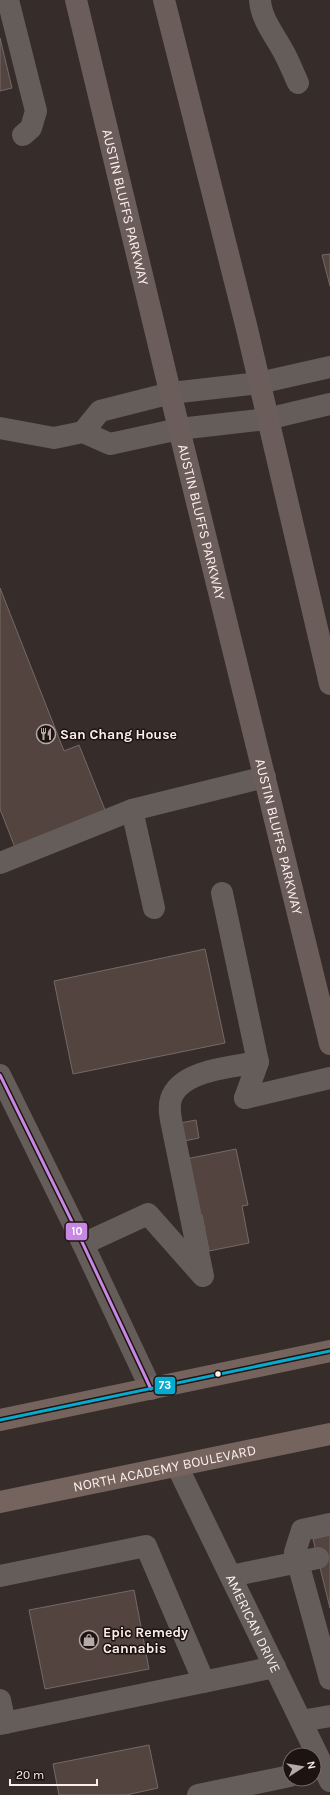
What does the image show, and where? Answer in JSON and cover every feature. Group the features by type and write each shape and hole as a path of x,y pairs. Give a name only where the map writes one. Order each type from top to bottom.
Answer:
{"highway":[{"path":"0,1420 330,1351"},
{"name":"NORTH ACADEMY BOULEVARD","path":"0,1502 330,1434"}],"main road":[{"name":"AUSTIN BLUFFS PARKWAY","path":"76,0 179,429 330,1044"},
{"path":"164,0 248,329 267,419 330,684"}],"street":[{"path":"8,0 36,111 31,128 23,135"},
{"path":"260,0 260,8 271,33 282,49 298,83"},
{"path":"83,432 100,411 171,393 259,383 330,367"},
{"path":"0,428 54,438 83,432 110,444 179,429 267,419 330,404"},
{"path":"0,863 132,810 265,777"},
{"path":"132,810 154,908"},
{"path":"222,893 258,1062 245,1098 330,1078"},
{"path":"82,1244 148,1214 203,1276 173,1130 170,1111 171,1100 179,1085 196,1076 258,1062"},
{"path":"3,1089 82,1244 150,1389"},
{"name":"AMERICAN DRIVE","path":"177,1466 301,1721 323,1774"},
{"path":"330,1524 302,1530 295,1552 308,1560 325,1642 330,1679"},
{"path":"0,1576 146,1546 204,1682"},
{"path":"231,1576 308,1560"},
{"path":"0,1700 2,1724 275,1667"},
{"path":"301,1721 330,1716"},
{"path":"198,1795 282,1778"}],"building":[{"path":"0,38 12,88 0,91"},
{"path":"330,254 330,286 322,255"},
{"path":"0,588 64,751 79,745 107,815 16,850 0,809"},
{"path":"205,949 225,1043 73,1074 54,981"},
{"path":"196,1120 199,1138 184,1141 180,1123"},
{"path":"236,1149 248,1205 242,1206 249,1243 209,1251 202,1215 197,1216 186,1159"},
{"path":"330,1535 330,1608 313,1539"},
{"name":"Epic Remedy Cannabis","path":"134,1590 149,1669 45,1689 29,1610"},
{"path":"149,1745 158,1788 126,1795 59,1795 53,1764"}],"transit line":[{"name":"10","path":"0,1075 83,1244 151,1389"},
{"name":"73","path":"0,1420 330,1351"}],"place":[{"name":"San Chang House","path":"46,734"},
{"name":"Epic Remedy Cannabis","path":"89,1640"}]}
